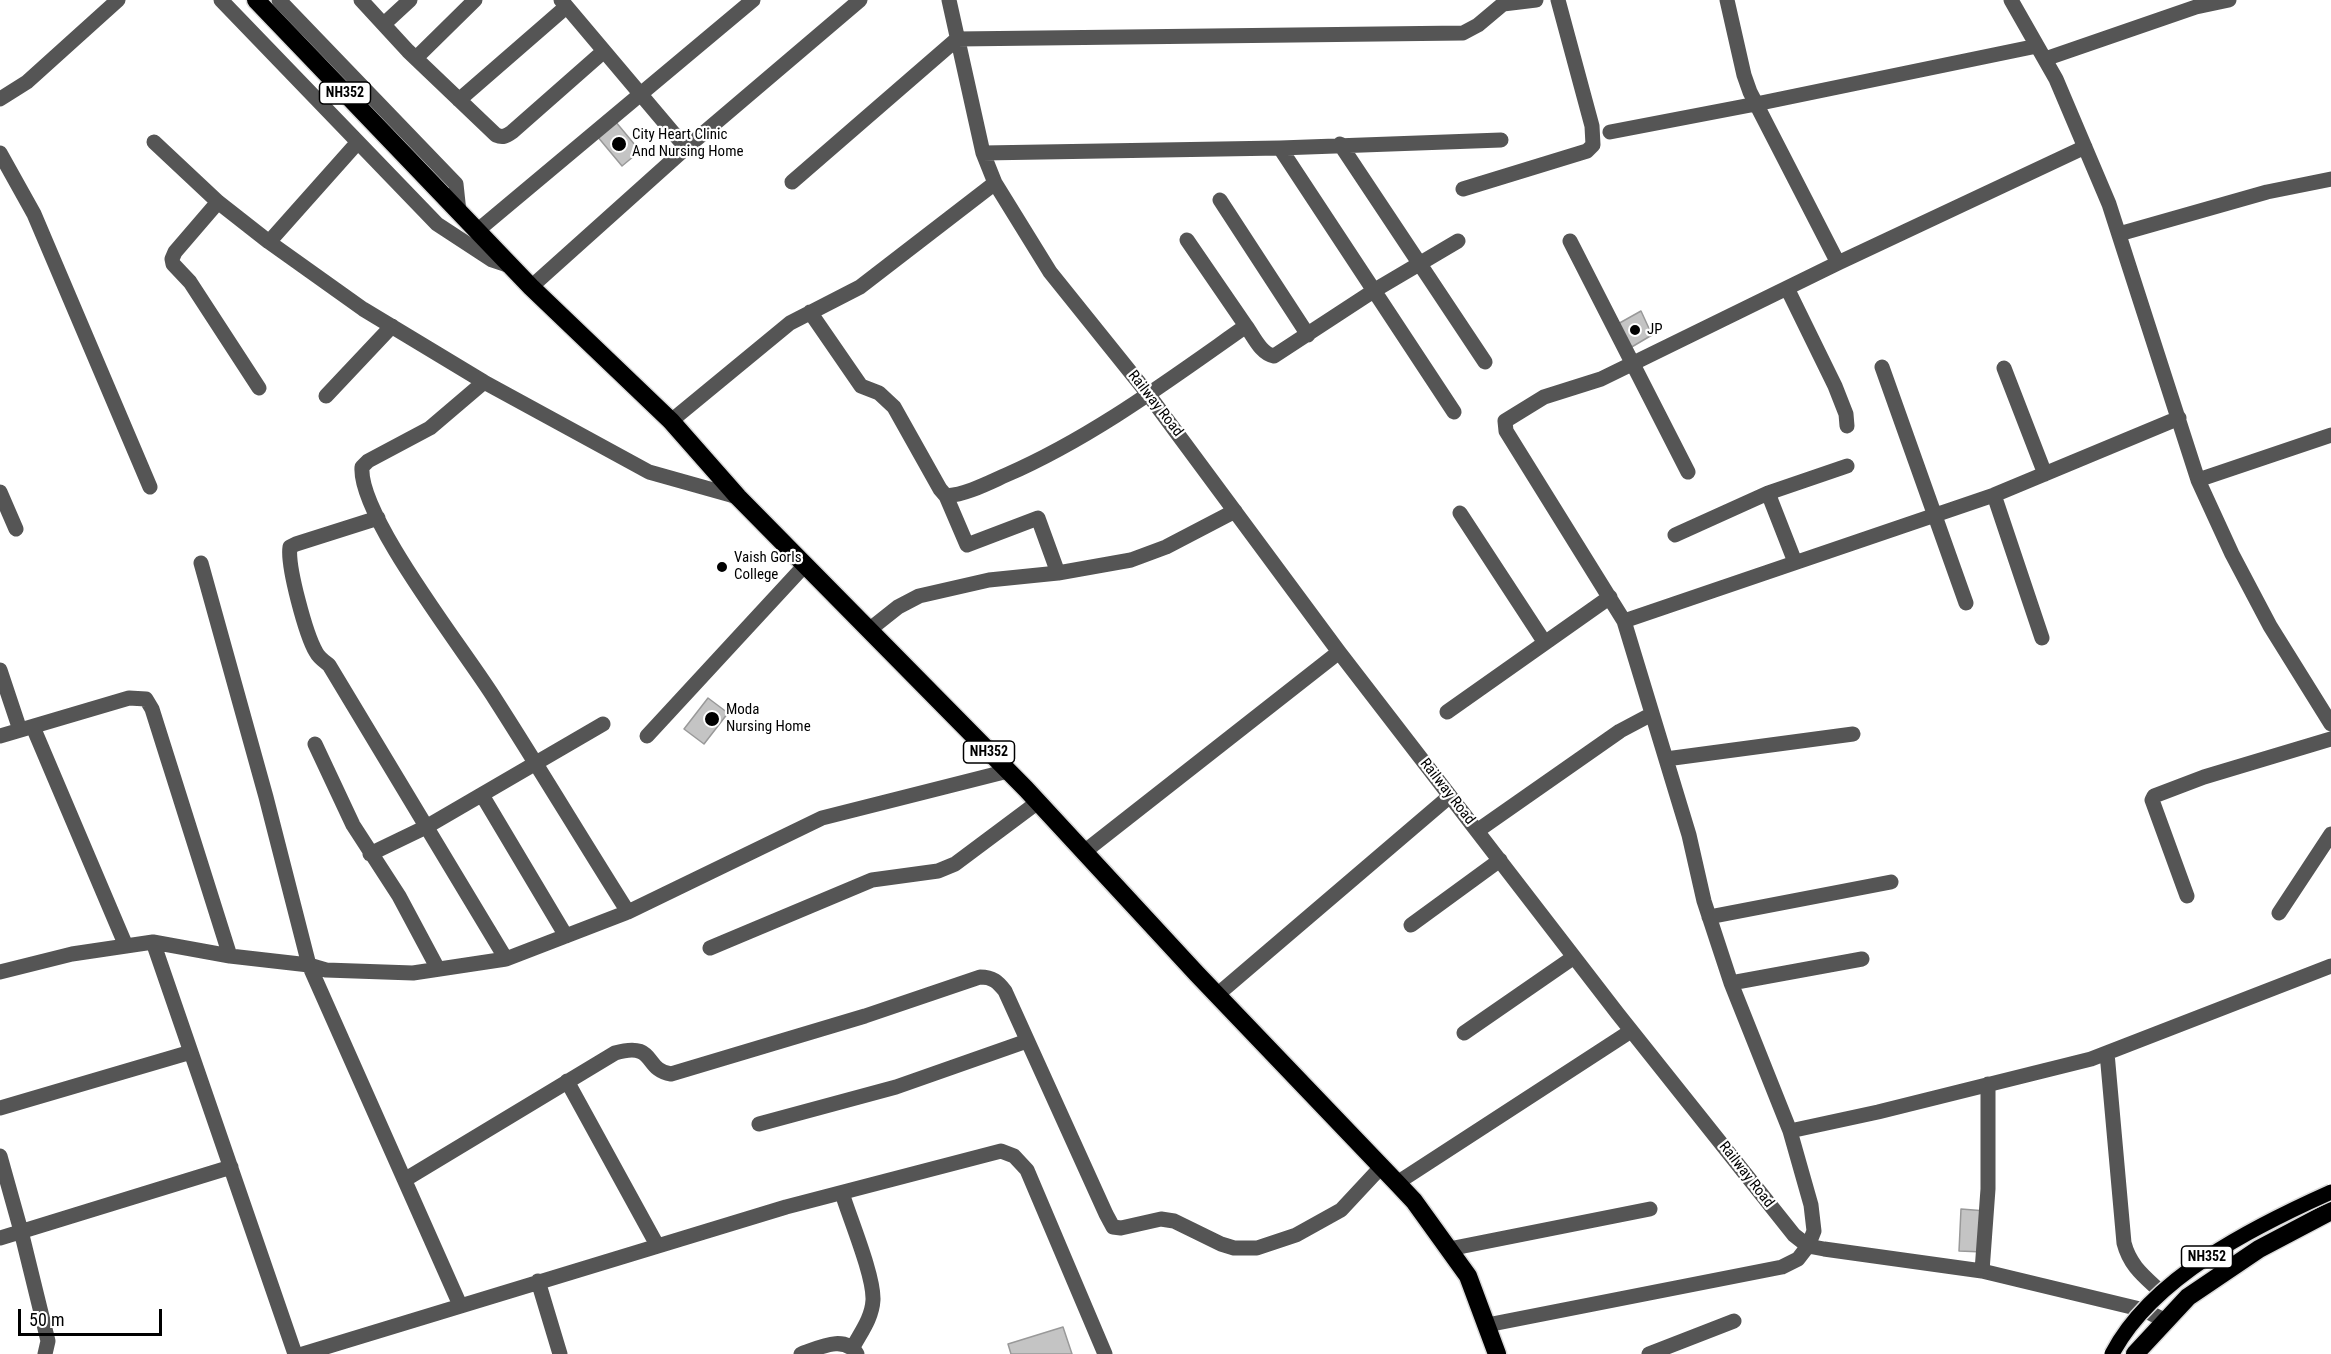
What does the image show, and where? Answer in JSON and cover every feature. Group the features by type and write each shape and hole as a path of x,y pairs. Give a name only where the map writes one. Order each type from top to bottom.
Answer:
{"highway":[{"name":"NH352","path":"256,0 510,266 671,421 738,497 1038,802 1217,995 1382,1166 1413,1201 1468,1276 1497,1354"},
{"name":"NH352","path":"2103,1354 2176,1278 2253,1227 2331,1187"},
{"name":"NH352","path":"2135,1354 2188,1297 2259,1249 2331,1211"}],"main road":[{"path":"2112,1354 2142,1314 2164,1291 2193,1268 2228,1244 2331,1192"}],"street":[{"path":"0,99 27,82 118,0"},
{"path":"221,0 437,224 492,260 510,266"},
{"path":"279,0 456,184 459,212"},
{"path":"361,0 416,58 496,135 505,136 604,51"},
{"path":"384,24 410,0"},
{"path":"416,58 475,0"},
{"path":"477,231 753,0"},
{"path":"531,287 686,148 860,0"},
{"name":"Railway Road","path":"949,0 982,153 995,183 1050,272 1148,394 1339,652 1631,1031 1782,1221 1808,1246"},
{"path":"792,182 957,39 1463,33 1478,25 1500,2 1536,0"},
{"path":"1463,189 1587,151 1593,145 1592,126 1558,0"},
{"path":"1727,0 1744,75 1756,104 1838,263"},
{"path":"2011,0 2072,113 2109,204 2198,480 2232,554 2270,626 2331,724"},
{"path":"1611,132 2041,53 2196,7 2229,0"},
{"path":"459,100 563,3 686,148"},
{"path":"982,153 1280,148 1340,144 1501,140"},
{"path":"154,142 218,202 269,242 363,309 484,381 649,472 738,497"},
{"path":"269,242 358,142"},
{"path":"1340,144 1485,362"},
{"path":"1486,1325 1782,1267 1798,1259 1808,1246 1814,1231 1811,1205 1790,1131 1731,983 1709,917 1689,835 1624,621 1504,426 1508,417 1544,397 1590,384 1838,263 2085,147"},
{"path":"1280,148 1454,412"},
{"path":"0,153 34,214 150,487"},
{"path":"2119,234 2267,192 2331,179"},
{"path":"671,421 790,323 860,287 995,183"},
{"path":"1220,200 1308,334"},
{"path":"218,202 175,252 172,259 173,264 190,282 259,388"},
{"path":"1187,240 1263,351 1267,355 1274,356 1375,290 1458,241"},
{"path":"1570,241 1688,472"},
{"path":"1787,288 1835,386 1846,414 1847,426"},
{"path":"810,312 861,386 879,393 894,406 927,469 946,496 967,545 1038,518 1058,573"},
{"path":"326,396 392,326"},
{"path":"946,496 968,492 1055,453 1082,438 1246,326"},
{"path":"1882,367 1937,516 1966,603"},
{"path":"2004,368 2045,474"},
{"path":"484,381 430,428 368,461 362,467 365,488 391,544 494,697 628,912"},
{"path":"1624,621 1937,516 1994,495 2179,418"},
{"path":"2198,480 2331,435"},
{"path":"1675,536 1768,493 1847,466"},
{"path":"0,492 15,529"},
{"path":"1768,493 1795,562"},
{"path":"1994,495 2042,638"},
{"path":"869,630 898,607 919,596 989,580 1058,573 1131,560 1166,547 1235,511"},
{"path":"1460,513 1545,643"},
{"path":"378,518 296,544 290,548 291,567 315,651 329,666 506,959"},
{"path":"201,563 266,797 309,965 460,1305"},
{"path":"647,736 805,565"},
{"path":"1447,712 1610,597"},
{"path":"1084,852 1339,652"},
{"path":"0,669 126,946"},
{"path":"0,735 129,698 146,699 152,709 230,956"},
{"path":"1477,831 1620,731 1652,714"},
{"path":"370,854 426,827 603,724"},
{"path":"1666,759 1853,734"},
{"path":"2187,896 2152,800 2154,796 2204,777 2331,740"},
{"path":"315,744 353,825 399,896 438,969"},
{"path":"0,972 72,954 153,942 230,956 309,965 326,970 413,973 506,959 628,912 822,818 1008,771"},
{"path":"482,795 566,936"},
{"path":"1217,995 1450,796"},
{"path":"710,948 865,882 889,876 938,871 955,864 1038,802"},
{"path":"2279,913 2331,834"},
{"path":"1411,925 1500,860"},
{"path":"1709,917 1891,882"},
{"path":"153,942 295,1354"},
{"path":"1464,1033 1574,957"},
{"path":"1731,983 1862,959"},
{"path":"1790,1131 2091,1059 2331,966"},
{"path":"406,1179 615,1053 630,1048 640,1050 649,1056 659,1070 671,1074 865,1016 980,976 989,976 997,981 1005,991 1113,1227 1121,1228 1161,1219 1186,1225 1221,1244 1234,1248 1257,1248 1296,1235 1341,1210 1382,1166"},
{"path":"1397,1183 1631,1031"},
{"path":"759,1124 896,1088 1027,1041"},
{"path":"0,1108 191,1052"},
{"path":"2107,1053 2124,1243 2132,1263 2162,1292"},
{"path":"567,1082 657,1245"},
{"path":"1982,1270 1988,1189 1988,1084"},
{"path":"303,1354 657,1245 1001,1151 1014,1156 1027,1170 1104,1354"},
{"path":"0,1156 48,1341 45,1354"},
{"path":"0,1238 231,1167"},
{"path":"801,1354 841,1342 855,1351 868,1320 873,1300 870,1283 842,1193"},
{"path":"1449,1249 1650,1209"},
{"path":"1808,1246 1982,1270 2144,1310 2166,1321"},
{"path":"538,1281 560,1354"},
{"path":"1649,1354 1734,1321"}],"building":[{"path":"615,121 640,151 622,166 597,136"},
{"name":"JP","path":"1641,311 1652,335 1630,348 1616,325"},
{"path":"708,698 728,713 704,744 684,729"},
{"path":"1961,1209 1986,1211 1983,1252 1959,1251"},
{"path":"1063,1327 1072,1354 1011,1354 1008,1344"}],"place":[{"name":"City Heart Clinic And Nursing Home","path":"619,144"},
{"name":"JP","path":"1635,330"},
{"name":"Vaish Gorls College","path":"722,567"},
{"name":"Moda Nursing Home","path":"712,719"}]}
